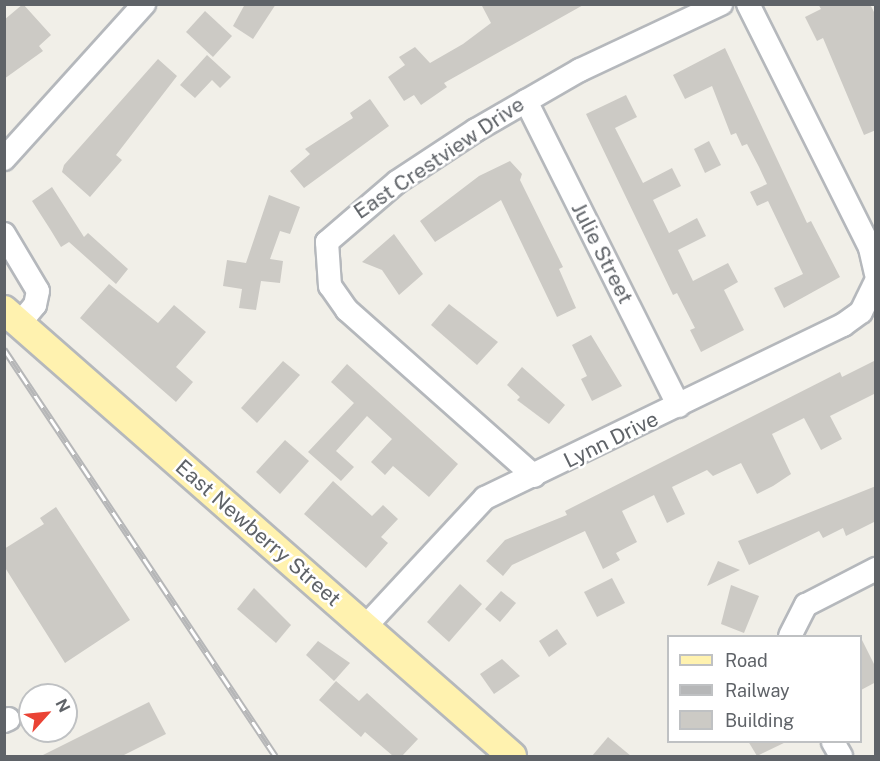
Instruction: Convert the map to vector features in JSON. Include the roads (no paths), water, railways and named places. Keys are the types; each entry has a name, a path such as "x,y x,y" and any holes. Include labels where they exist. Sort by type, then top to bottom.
{"main road":[{"name":"East Newberry Street","path":"12,317 512,756"}],"street":[{"path":"4,159 144,4"},
{"name":"East Crestview Drive","path":"534,476 347,310 330,286 324,261 327,242 344,222 526,101 721,4"},
{"path":"748,4 870,248 876,273"},
{"name":"Julie Street","path":"526,101 679,406"},
{"path":"4,234 38,291 35,305 12,317"},
{"name":"Lynn Drive","path":"365,627 485,498 843,325 861,312 876,281"},
{"path":"791,635 806,605 876,569"}],"railway":[{"path":"4,349 275,756"}]}
